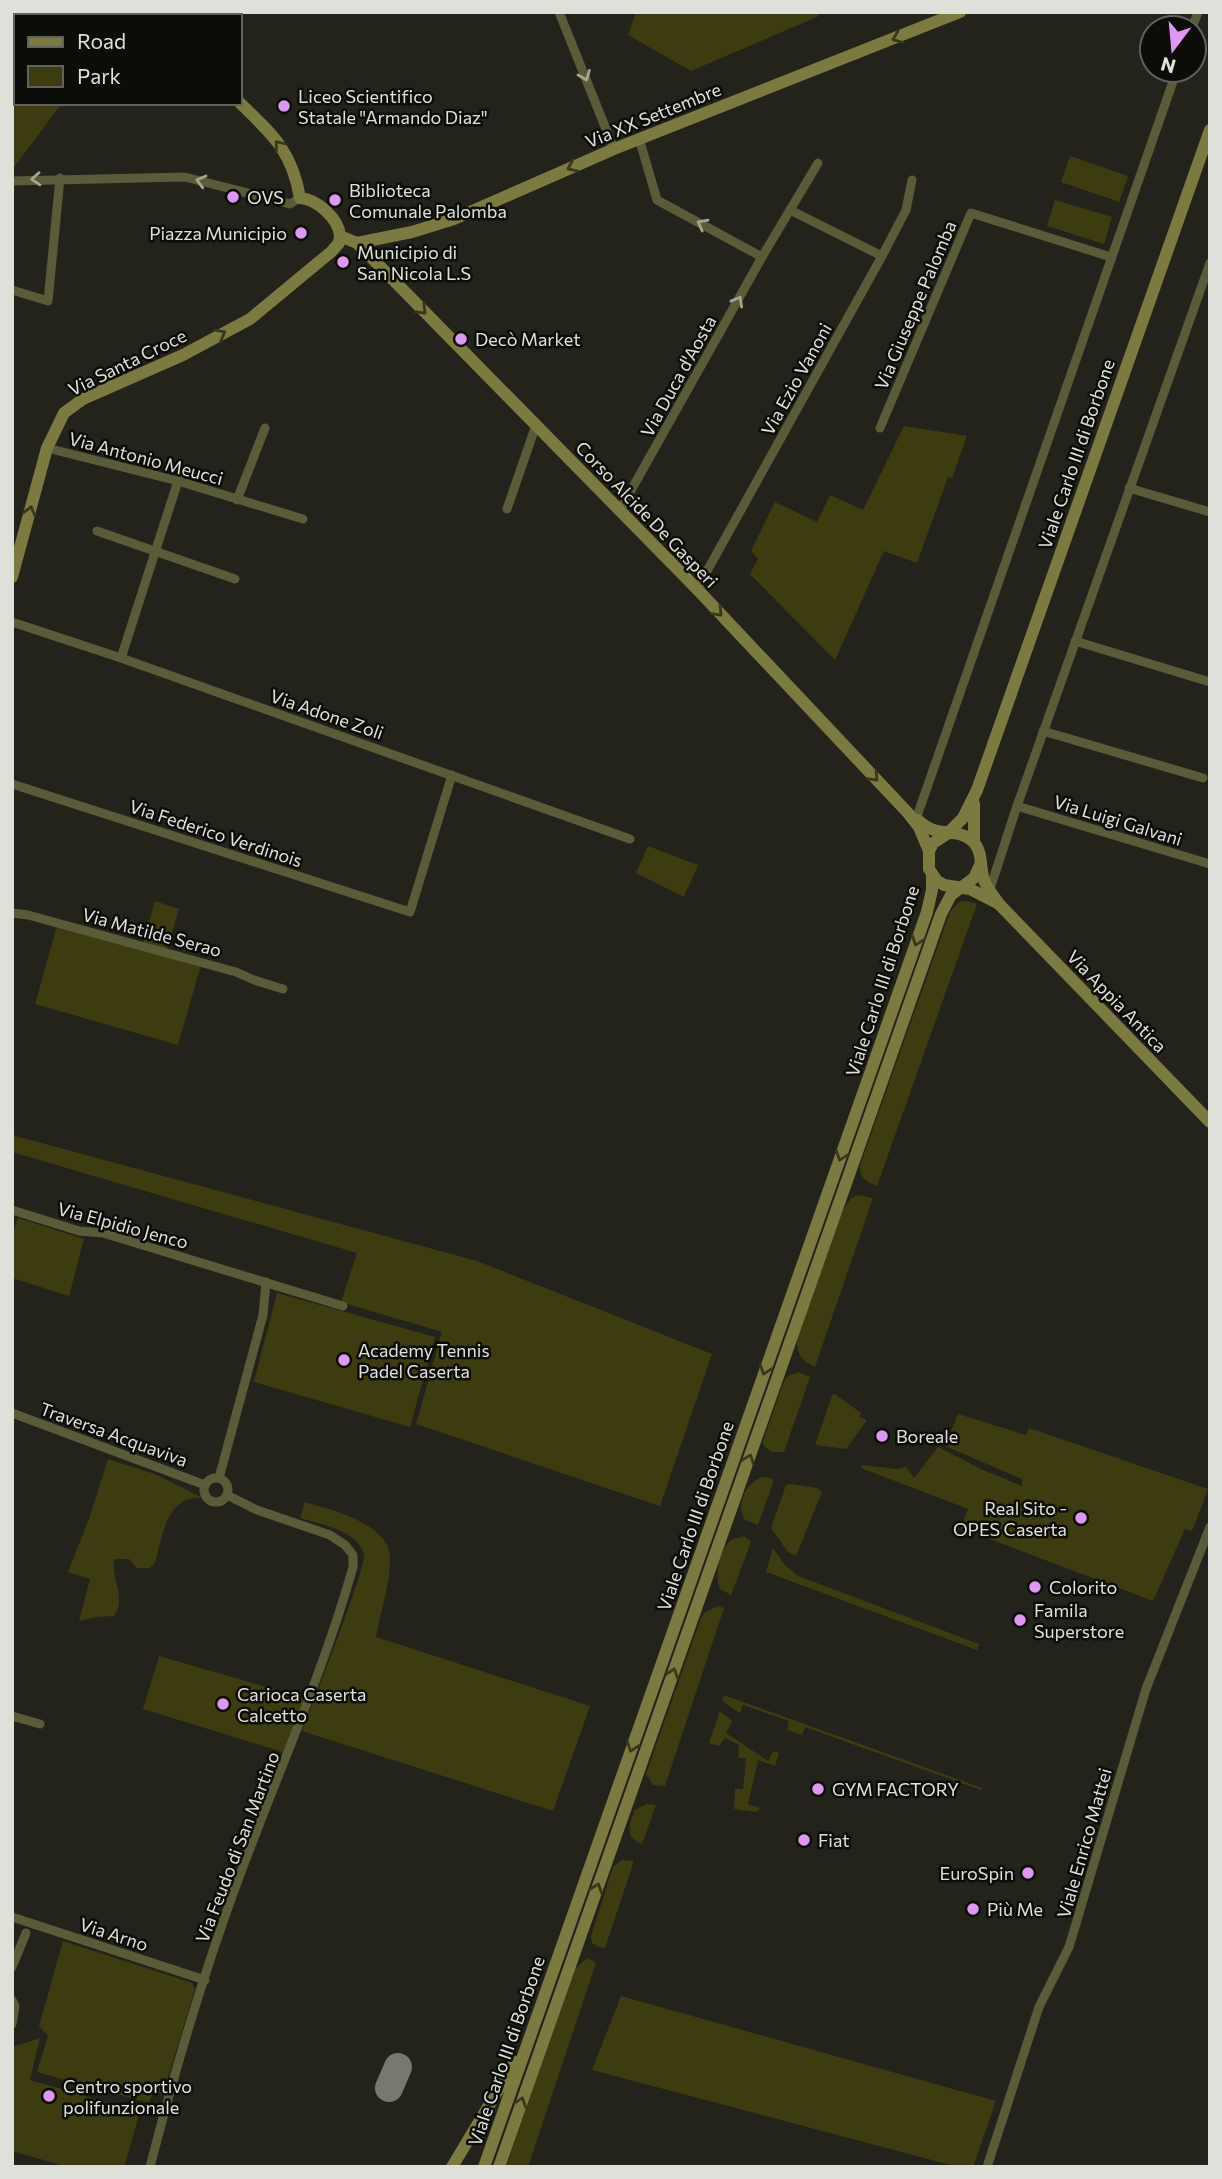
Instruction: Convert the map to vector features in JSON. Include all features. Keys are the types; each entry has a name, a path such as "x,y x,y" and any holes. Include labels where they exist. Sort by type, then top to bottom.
{"main road":[{"name":"Via XX Settembre","path":"357,243 412,232 454,219 639,138 960,12"},
{"path":"242,105 269,131 289,157 296,175 295,201 316,203 334,223 340,236 357,243"},
{"name":"Viale Carlo III di Borbone","path":"484,2167 927,912 932,890 932,876 927,860 929,851 936,840 964,818 977,790 1210,130"},
{"name":"Via Santa Croce","path":"12,578 47,448 64,413 83,399 183,355 250,319 331,252 339,243 340,236"},
{"name":"Corso Alcide De Gasperi","path":"357,243 697,589 913,817 928,828 947,834"},
{"name":"Viale Carlo III di Borbone","path":"499,2167 941,914 947,900 960,886 974,878 981,863 974,842 973,816 977,790"},
{"name":"Corso Alcide De Gasperi","path":"913,817 929,851"},
{"path":"947,834 960,834 974,842"},
{"name":"Via Appia Antica","path":"981,863 988,893 1210,1122"},
{"name":"Viale Carlo III di Borbone","path":"932,876 944,885 960,886"},
{"path":"960,886 988,893"},
{"path":"452,2167 528,2041"}],"street":[{"path":"559,12 614,149"},
{"path":"913,817 1172,84"},
{"path":"639,138 657,200 762,257"},
{"name":"Via Duca d'Aosta","path":"620,510 818,163"},
{"path":"12,181 185,177 295,201"},
{"path":"12,290 48,301 60,178"},
{"name":"Via Ezio Vanoni","path":"697,589 882,256 905,210 912,180"},
{"path":"790,210 882,256"},
{"name":"Via Giuseppe Palomba","path":"880,428 971,213 1111,257"},
{"path":"988,893 1210,263"},
{"path":"507,509 536,425"},
{"name":"Via Antonio Meucci","path":"237,500 265,428"},
{"name":"Via Antonio Meucci","path":"47,448 178,481 303,519"},
{"path":"121,659 178,481"},
{"path":"1129,488 1210,512"},
{"path":"97,531 235,579"},
{"name":"Via Adone Zoli","path":"12,622 630,839"},
{"path":"1075,641 1210,682"},
{"path":"1044,731 1203,778"},
{"name":"Via Federico Verdinois","path":"12,784 410,912 452,775"},
{"name":"Via Luigi Galvani","path":"1017,806 1210,864"},
{"name":"Via Matilde Serao","path":"12,913 28,915 223,968 283,989"},
{"name":"Via Elpidio Jenco","path":"12,1210 79,1231 103,1233 343,1306"},
{"path":"219,1478 263,1315 266,1282"},
{"name":"Traversa Acquaviva","path":"12,1413 205,1485"},
{"path":"219,1478 227,1484 227,1494 222,1500 211,1501 204,1492 205,1485 209,1480 219,1478"},
{"name":"Via Feudo di San Martino","path":"150,2167 163,2116 223,1922 313,1690 354,1567 353,1555 345,1545 330,1535 257,1510 227,1494"},
{"name":"Viale Enrico Mattei","path":"987,2167 1039,2007 1069,1947 1146,1689 1210,1527"},
{"path":"12,1716 40,1724"},
{"name":"Via Arno","path":"12,1917 205,1980"},
{"path":"12,1967 26,1933"},
{"path":"12,2000 15,2006 12,2024"}],"green space":[{"path":"636,12 817,12 819,16 691,71 628,35"},
{"path":"14,21 14,105 61,105 12,170"},
{"path":"1070,156 1128,176 1119,202 1061,182"},
{"path":"1055,200 1112,217 1104,244 1047,226"},
{"path":"904,426 967,436 952,478 948,477 917,563 884,551 835,660 750,574 758,559 751,551 775,502 817,522 830,495 863,510"},
{"path":"648,846 698,865 684,897 636,873"},
{"path":"155,901 179,909 167,949 143,943"},
{"path":"959,902 977,904 877,1186 864,1179 860,1165 950,912"},
{"path":"57,926 201,965 178,1045 35,1004"},
{"path":"12,1135 477,1261 712,1354 660,1506 416,1424 442,1332 341,1302 357,1253 12,1152"},
{"path":"858,1195 873,1198 815,1367 801,1356 797,1339 843,1210 851,1198"},
{"path":"18,1218 84,1239 69,1296 12,1278 12,1235"},
{"name":"Academy Tennis Padel Caserta","path":"277,1293 435,1337 410,1427 254,1382"},
{"path":"798,1372 810,1377 784,1452 771,1452 763,1445 763,1441 784,1381"},
{"path":"833,1393 861,1413 859,1417 867,1420 846,1449 815,1445"},
{"name":"Real Sito - OPES Caserta","path":"958,1414 1026,1435 1029,1428 1208,1489 1192,1531 1185,1529 1153,1601 961,1528 968,1509 861,1468 862,1465 897,1469 906,1467 914,1478 938,1447 1022,1486 1022,1479 945,1446"},
{"path":"108,1459 155,1474 203,1498 181,1503 174,1510 164,1529 155,1563 150,1568 137,1568 129,1559 114,1559 119,1603 114,1616 79,1621 90,1579 68,1572"},
{"path":"763,1477 773,1479 773,1483 758,1525 745,1520 741,1507 747,1489"},
{"path":"786,1485 817,1488 822,1492 796,1556 788,1552 771,1528"},
{"path":"305,1502 357,1520 380,1535 387,1545 390,1557 389,1577 376,1637 590,1706 553,1811 302,1731 348,1609 364,1554 354,1539 346,1534 300,1518"},
{"path":"744,1536 751,1542 731,1595 720,1589 718,1566 730,1541"},
{"path":"773,1548 784,1564 798,1576 979,1644 977,1650 766,1572"},
{"path":"718,1606 724,1608 665,1786 653,1785 646,1774 701,1618 705,1612"},
{"name":"Carioca Caserta Calcetto","path":"159,1656 304,1698 283,1752 143,1709"},
{"path":"724,1695 982,1788 981,1790 805,1727 802,1735 787,1730 789,1721 743,1705 740,1713 722,1701"},
{"path":"720,1711 732,1721 726,1733 768,1761 773,1751 779,1753 775,1766 758,1760 748,1804 760,1808 757,1812 734,1809 735,1789 743,1789 746,1758 738,1758 739,1745 725,1738 719,1746 709,1743"},
{"path":"647,1804 656,1805 642,1844 632,1838 630,1826 635,1810"},
{"path":"622,1860 634,1861 605,1948 599,1947 592,1943 591,1936 613,1867"},
{"path":"63,1941 192,1983 195,1989 163,2094 153,2092 149,2103 37,2072 48,2036 39,2026"},
{"path":"587,1958 596,1963 528,2167 506,2167 574,1970"},
{"path":"621,1996 996,2101 973,2167 958,2167 592,2070"},
{"name":"Centro sportivo polifunzionale","path":"40,2038 30,2080 140,2112 124,2167 68,2167 12,2151 12,2047"}],"taxiway":[{"path":"389,2088 398,2067"}],"place":[{"name":"Liceo Scientifico Statale \"Armando Diaz\"","path":"284,106"},
{"name":"OVS","path":"233,197"},
{"name":"Biblioteca Comunale Palomba","path":"335,200"},
{"name":"Piazza Municipio","path":"301,233"},
{"name":"Municipio di San Nicola L.S","path":"343,262"},
{"name":"Decò Market","path":"461,339"},
{"name":"Academy Tennis Padel Caserta","path":"344,1360"},
{"name":"Boreale","path":"882,1436"},
{"name":"Real Sito - OPES Caserta","path":"1081,1518"},
{"name":"Colorito","path":"1035,1587"},
{"name":"Famila Superstore","path":"1020,1620"},
{"name":"Carioca Caserta Calcetto","path":"223,1704"},
{"name":"GYM FACTORY","path":"818,1789"},
{"name":"Fiat","path":"804,1840"},
{"name":"EuroSpin","path":"1028,1873"},
{"name":"Più Me","path":"973,1909"},
{"name":"Centro sportivo polifunzionale","path":"49,2096"}]}
